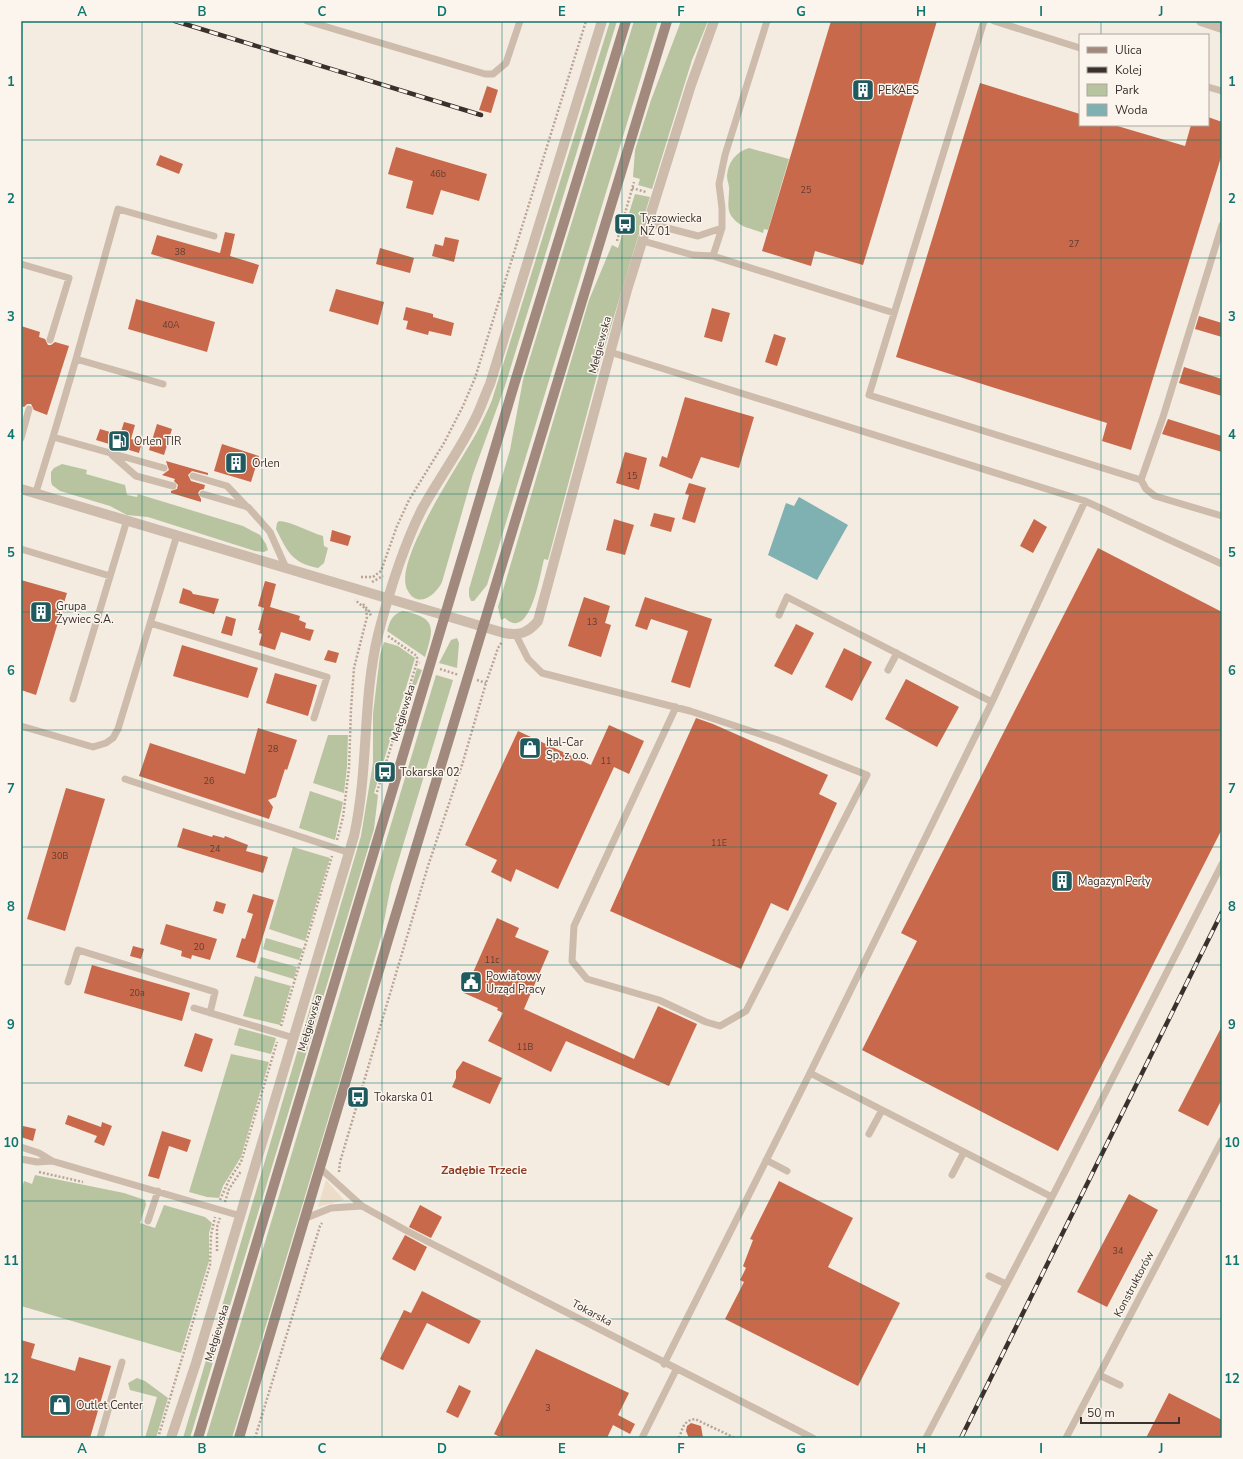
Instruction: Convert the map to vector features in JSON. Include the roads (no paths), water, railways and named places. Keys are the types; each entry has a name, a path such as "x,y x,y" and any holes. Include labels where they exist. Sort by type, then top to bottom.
{"main road":[{"name":"Mełgiewska","path":"198,1438 446,615 514,384 626,21"},
{"path":"239,1438 483,626 667,21"}],"street":[{"name":"Mełgiewska","path":"171,1438 196,1364 350,853 358,820 362,788 370,674 379,633 389,598 413,529 432,492 474,422 490,384 602,21"},
{"name":"Mełgiewska","path":"516,635 526,632 538,621 610,352 693,78 714,21"},
{"path":"1201,21 1222,28"},
{"path":"21,488 286,568 516,635"},
{"name":"Mełgiewska","path":"178,1438 196,1364"}],"lane":[{"path":"307,21 485,74 493,74 506,63 520,21"},
{"path":"713,256 722,228 722,208 719,184 725,155 767,21"},
{"path":"984,21 868,395 1141,480 1146,489 1155,496 1222,516"},
{"path":"994,21 1079,48"},
{"path":"1209,87 1222,91"},
{"path":"36,492 76,360 118,209 214,236"},
{"path":"648,223 698,236 722,228"},
{"path":"1141,480 1163,417 1222,225"},
{"path":"643,241 693,255 713,256 894,313"},
{"path":"21,264 69,278 50,340"},
{"path":"610,352 1085,501 1222,564"},
{"path":"76,360 163,384"},
{"path":"21,438 29,409"},
{"path":"53,437 164,468"},
{"path":"110,453 136,476 173,486"},
{"path":"193,476 227,486 270,532 286,568"},
{"path":"202,494 248,507"},
{"path":"664,1364 810,1073 992,702 1085,501"},
{"path":"73,699 127,520"},
{"path":"21,726 93,747 106,744 113,738 118,729 177,535"},
{"path":"21,549 110,576"},
{"path":"779,615 788,597 992,702"},
{"path":"150,623 327,677 314,718"},
{"path":"516,635 528,659 542,673 676,707 778,740 867,775 746,1011 720,1026 706,1022 659,1000 587,979 572,961 574,926 676,707"},
{"path":"888,670 896,653"},
{"path":"125,779 350,853"},
{"path":"926,1438 1052,1197 1222,864"},
{"path":"68,982 78,950 215,992 210,1013"},
{"path":"194,1008 294,1038"},
{"path":"810,1073 1052,1197"},
{"path":"869,1134 882,1110"},
{"name":"Konstruktorów","path":"1066,1438 1222,1140"},
{"path":"21,1146 39,1153 52,1161 241,1216"},
{"path":"952,1175 964,1152"},
{"path":"21,1159 37,1162 52,1161"},
{"path":"766,1160 787,1171"},
{"name":"Tokarska","path":"320,1168 337,1186 362,1206 664,1364 808,1437"},
{"path":"148,1221 158,1191"},
{"path":"306,1218 331,1208 362,1206"},
{"path":"989,1276 1006,1284"},
{"path":"100,1438 122,1362"},
{"path":"642,1438 676,1370"},
{"path":"1099,1375 1120,1386"}],"water":[{"path":"799,497 848,525 817,580 768,555 786,503 794,506"}],"railway":[{"path":"175,21 481,115"},
{"path":"961,1438 1222,912"}],"place":[{"name":"PEKAES","path":"863,90"},
{"name":"Tyszowiecka NŻ 01","path":"625,224"},
{"name":"Orlen TIR","path":"119,441"},
{"name":"Orlen","path":"236,463"},
{"name":"Grupa Żywiec S.A.","path":"41,612"},
{"name":"Ital-Car Sp. z o.o.","path":"530,748"},
{"name":"Tokarska 02","path":"385,772"},
{"name":"Magazyn Perły","path":"1062,881"},
{"name":"Powiatowy Urząd Pracy","path":"471,982"},
{"name":"Tokarska 01","path":"358,1097"},
{"name":"Outlet Center","path":"60,1405"}],"district":[{"name":"Zadębie Trzecie","path":"484,1170"}]}
